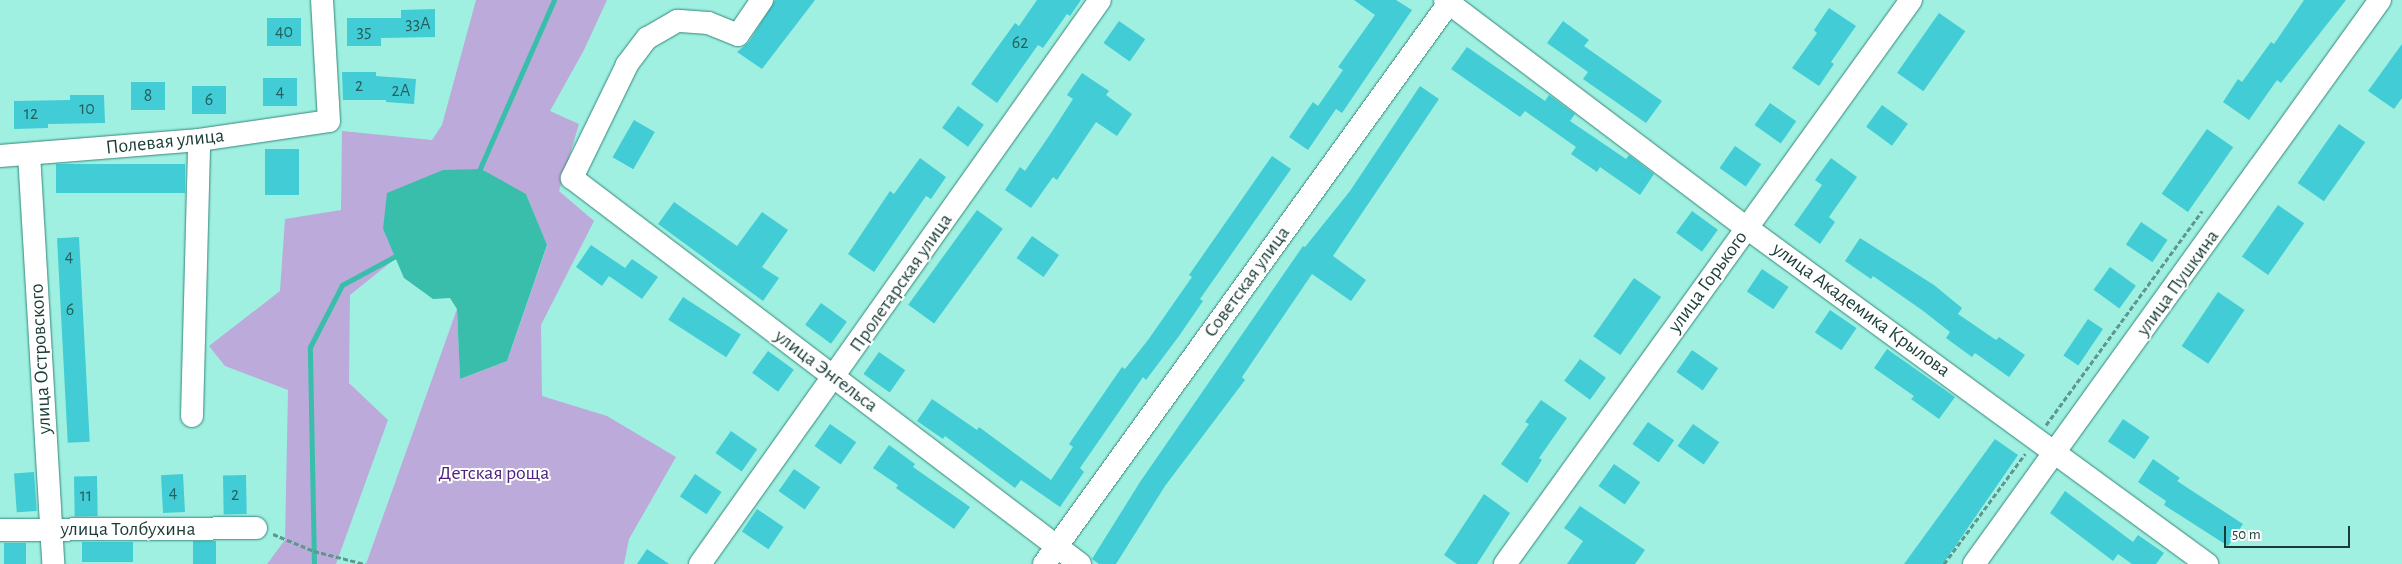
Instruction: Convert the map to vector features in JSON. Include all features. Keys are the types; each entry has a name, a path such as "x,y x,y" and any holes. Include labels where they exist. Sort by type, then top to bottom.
{"street":[{"name":"Полевая улица","path":"0,156 199,140 329,121 322,0"},
{"name":"улица Энгельса","path":"762,0 738,35 708,23 677,21 646,38 627,65 572,178 1080,564"},
{"name":"Пролетарская улица","path":"700,564 834,378 1100,0"},
{"name":"улица Горького","path":"1505,564 1911,0"},
{"name":"улица Пушкина","path":"1974,564 2057,452 2380,0"},
{"name":"улица Академика Крылова","path":"1448,1 1747,228 2037,437 2207,564"},
{"name":"Советская улица","path":"1044,564 1448,1"},
{"path":"192,416 199,140"},
{"name":"улица Островского","path":"29,154 53,564"},
{"name":"улица Толбухина","path":"0,530 256,528"}],"path":[{"path":"1944,564 2205,207"},
{"path":"256,528 314,551 365,564"}],"green space":[{"name":"Детская роща","path":"476,0 607,0 584,50 550,111 579,124 559,191 594,221 541,325 542,396 607,416 676,457 629,539 624,564 366,564 457,309 460,379 507,361 547,246 526,194 383,229 396,258 350,295 349,383 388,420 336,564 267,564 285,540 288,390 225,366 209,346 280,291 285,219 341,210 342,131 432,140 442,125"}],"shaded area":[{"path":"481,169 526,194 547,245 507,361 460,379 457,309 450,298 433,299 404,278 383,229 387,193 443,170"}],"building":[{"path":"775,0 815,0 762,69 737,52 749,42"},
{"path":"1037,0 1081,0 1070,16 1067,14 1043,48 1038,45 997,103 971,84 1015,23 1019,26"},
{"path":"1354,0 1396,0 1412,10 1342,113 1336,109 1308,150 1289,137 1313,102 1318,106 1343,70 1338,67 1375,15"},
{"path":"2304,0 2346,0 2281,83 2277,80 2249,120 2223,102 2238,79 2242,82 2271,42 2274,44"},
{"path":"1829,8 1856,26 1831,62 1834,64 1819,86 1792,68 1817,33 1814,30"},
{"path":"435,9 435,37 381,38 381,46 347,46 347,18 401,18 401,10"},
{"path":"1939,13 1965,31 1923,91 1897,73"},
{"path":"267,18 301,18 301,46 267,46"},
{"path":"1119,21 1145,39 1130,61 1104,43"},
{"path":"1563,21 1589,40 1584,46 1662,101 1646,123 1583,79 1588,72 1547,43"},
{"path":"2402,44 2402,98 2394,109 2368,91"},
{"path":"1467,47 1545,101 1549,95 1575,114 1570,121 1626,159 1629,155 1654,174 1640,195 1600,167 1597,172 1571,154 1576,147 1525,111 1520,117 1451,69"},
{"path":"342,72 376,72 376,76 416,79 414,104 386,102 386,100 343,100"},
{"path":"1082,73 1109,91 1106,95 1132,114 1117,136 1096,122 1057,180 1053,177 1031,208 1005,190 1020,167 1025,171 1051,133 1073,99 1067,95"},
{"path":"263,78 297,78 297,106 263,106"},
{"path":"131,82 165,82 165,110 131,110"},
{"path":"192,86 226,86 226,114 192,114"},
{"path":"1420,86 1439,99 1333,256 1366,280 1351,301 1312,274 1242,377 1245,380 1165,486 1116,564 1099,564 1092,559 1140,482 1303,246 1305,247 1350,191"},
{"path":"70,95 104,95 105,123 48,124 48,128 14,129 14,101 70,100"},
{"path":"1770,103 1796,121 1781,143 1755,125"},
{"path":"1882,105 1908,124 1892,146 1866,127"},
{"path":"958,106 984,125 968,147 942,128"},
{"path":"634,120 655,132 633,169 612,157"},
{"path":"2339,124 2365,142 2324,201 2298,183"},
{"path":"2207,129 2233,147 2188,212 2162,194"},
{"path":"1735,146 1761,164 1746,186 1720,168"},
{"path":"265,149 299,149 299,195 265,195"},
{"path":"1272,156 1291,169 1200,299 1203,301 1179,336 1146,380 1143,377 1080,468 1084,472 1060,507 1021,480 1015,488 945,436 943,439 917,421 932,399 977,430 979,427 1051,480 1073,447 1069,444 1122,367 1125,369 1148,340 1192,277 1189,275"},
{"path":"920,158 946,177 931,199 926,196 874,272 848,254 890,191 894,194"},
{"path":"1831,158 1857,177 1829,217 1835,222 1820,244 1794,225 1822,185 1815,180"},
{"path":"56,164 185,164 185,193 56,193"},
{"path":"674,202 737,246 762,212 788,230 762,267 779,278 763,301 658,224"},
{"path":"2278,205 2304,223 2268,275 2242,257"},
{"path":"977,210 1003,229 934,323 908,305"},
{"path":"1692,211 1718,230 1702,252 1676,233"},
{"path":"2141,222 2168,240 2152,262 2126,244"},
{"path":"1032,236 1059,255 1044,277 1017,258"},
{"path":"79,237 90,442 68,443 57,238"},
{"path":"1860,238 1934,285 1962,308 1958,314 1996,340 1999,337 2025,355 2009,377 1975,353 1972,357 1946,338 1950,332 1922,310 1873,276 1871,279 1845,261"},
{"path":"591,245 625,268 632,259 658,277 642,299 609,276 602,286 576,267"},
{"path":"2110,267 2136,286 2119,308 2094,290"},
{"path":"1762,269 1789,287 1773,309 1747,291"},
{"path":"1634,278 1661,297 1620,355 1593,336"},
{"path":"2218,292 2245,310 2208,364 2182,346"},
{"path":"683,297 741,335 726,357 668,320"},
{"path":"821,303 847,322 831,344 805,325"},
{"path":"1830,310 1857,328 1841,350 1815,332"},
{"path":"2088,319 2103,329 2078,366 2063,355"},
{"path":"1887,349 1955,397 1939,419 1911,399 1914,396 1874,368"},
{"path":"1692,350 1718,368 1703,390 1677,372"},
{"path":"768,351 794,370 778,392 752,373"},
{"path":"879,352 905,370 890,392 864,374"},
{"path":"1580,359 1606,378 1590,400 1564,381"},
{"path":"1541,400 1567,418 1539,458 1542,460 1527,483 1501,464 1529,424 1525,422"},
{"path":"2123,419 2150,437 2134,459 2108,441"},
{"path":"1648,422 1674,440 1659,462 1633,444"},
{"path":"830,424 856,442 841,464 815,446"},
{"path":"1693,424 1719,442 1704,464 1678,446"},
{"path":"731,431 757,449 742,471 716,453"},
{"path":"1995,439 2018,455 1943,564 1904,564"},
{"path":"889,445 915,464 913,467 970,507 954,529 896,488 898,485 873,468"},
{"path":"2153,459 2180,478 2177,481 2243,524 2228,546 2164,505 2166,501 2138,482"},
{"path":"1614,464 1640,482 1625,504 1599,486"},
{"path":"794,469 820,487 805,509 779,491"},
{"path":"34,472 37,511 17,512 14,473"},
{"path":"183,474 185,512 163,513 161,475"},
{"path":"695,474 722,492 706,514 680,496"},
{"path":"223,475 246,475 247,514 224,514"},
{"path":"74,476 97,476 98,516 75,516"},
{"path":"2065,491 2133,542 2138,535 2164,553 2156,564 2132,564 2118,554 2113,561 2050,513"},
{"path":"1484,494 1510,513 1477,564 1457,564 1444,555"},
{"path":"1580,506 1645,550 1635,564 1567,564 1583,541 1564,528"},
{"path":"757,509 784,527 768,549 742,531"},
{"path":"193,541 216,541 216,564 193,564"},
{"path":"82,542 133,542 133,562 82,562"},
{"path":"4,543 26,543 26,564 4,564"},
{"path":"647,549 669,564 637,564"}],"waterway":[{"path":"478,173 554,0"},
{"path":"314,564 310,347 342,285 401,253"}]}
